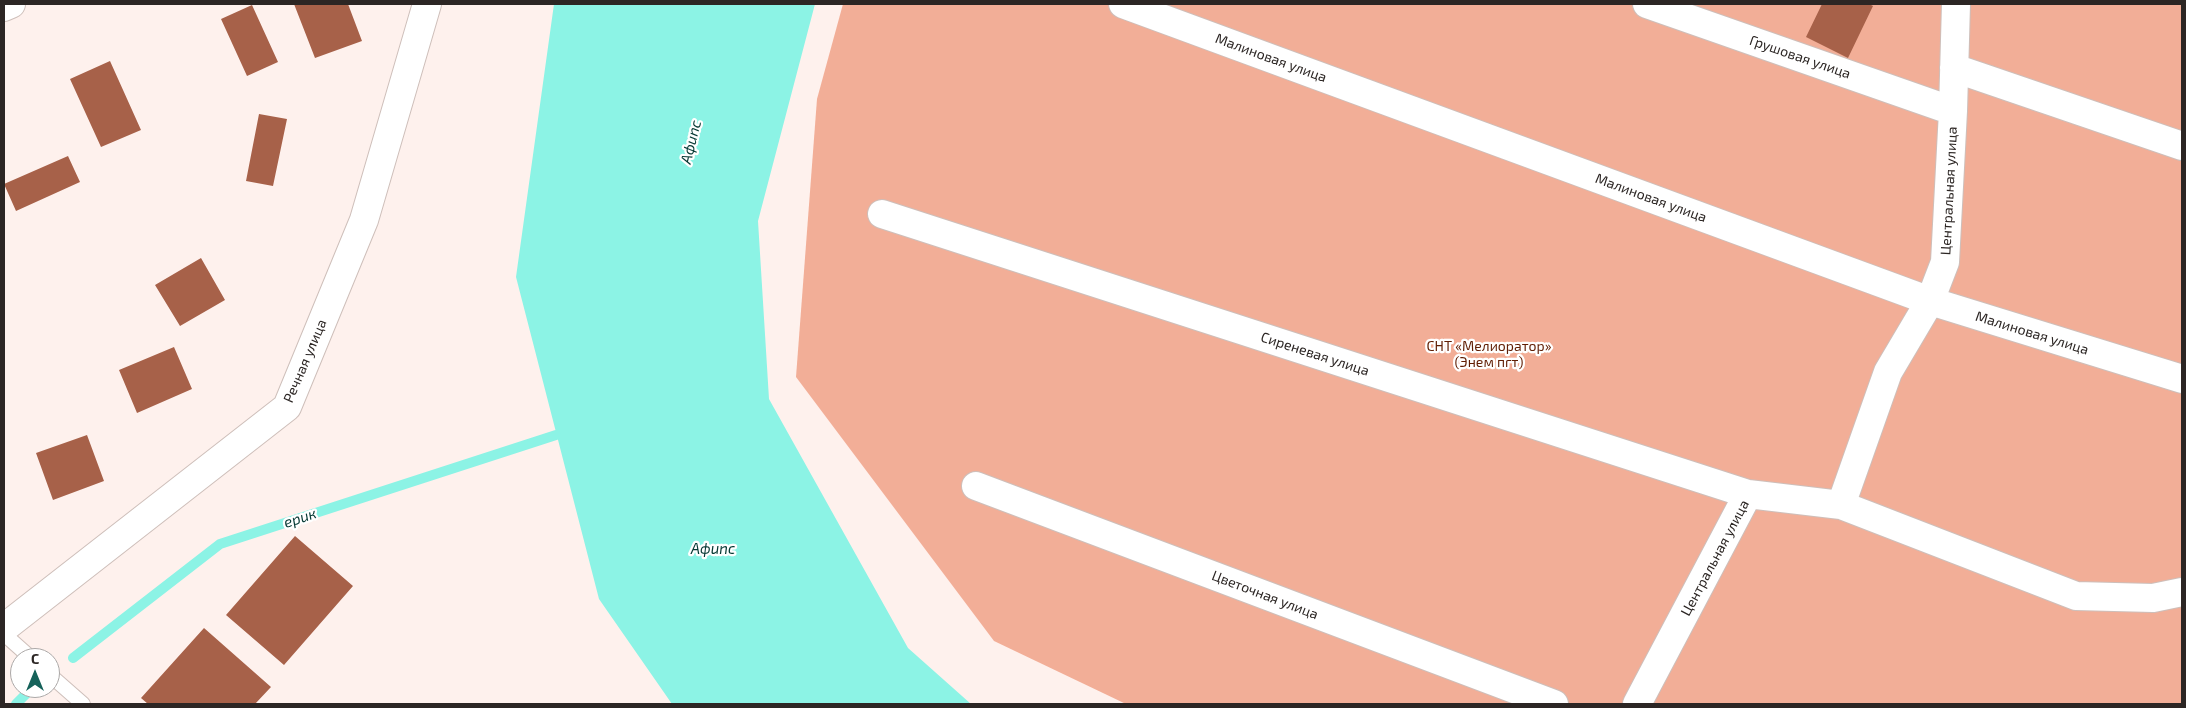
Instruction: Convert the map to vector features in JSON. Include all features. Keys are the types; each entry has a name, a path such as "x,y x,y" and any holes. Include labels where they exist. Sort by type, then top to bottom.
{"street":[{"path":"4,7 11,4"},
{"name":"Речная улица","path":"4,628 287,407 364,220 427,4"},
{"name":"Малиновая улица","path":"1123,4 1930,301 2182,380"},
{"name":"Грушовая улица","path":"1647,4 1953,111"},
{"name":"Центральная улица","path":"1841,505 1888,372 1930,301 1944,262 1953,111 1956,4"},
{"path":"1954,68 2182,146"},
{"name":"Сиреневая улица","path":"882,214 1748,494"},
{"name":"Цветочная улица","path":"976,486 1554,704"},
{"name":"Центральная улица","path":"1637,704 1748,494 1841,505 2076,596 2153,598 2182,592"}],"lane":[{"path":"4,634 20,648"},
{"path":"60,684 83,704"}],"green space":[{"name":"СНТ «Мелиоратор» (Энем пгт)","path":"843,4 2182,4 2182,704 1126,704 994,641 796,377 817,99"}],"water":[{"name":"Афипс","path":"554,4 815,4 758,221 769,399 908,648 971,704 672,704 599,599 516,277"}],"building":[{"path":"294,4 348,4 362,41 315,58"},
{"path":"1822,4 1869,4 1873,6 1848,58 1806,37"},
{"path":"252,5 278,62 247,76 221,19"},
{"path":"110,61 141,130 101,147 70,79"},
{"path":"259,114 287,119 273,186 246,181"},
{"path":"68,156 80,182 16,211 4,184"},
{"path":"201,258 225,300 180,326 155,285"},
{"path":"174,347 192,389 137,413 119,370"},
{"path":"87,435 104,481 53,500 36,453"},
{"path":"295,536 353,586 284,665 226,615"},
{"path":"204,628 271,687 255,704 148,704 141,698"}],"waterway":[{"name":"ерик","path":"73,658 220,544 556,435"},
{"name":"ерик","path":"16,704 22,698"}]}
